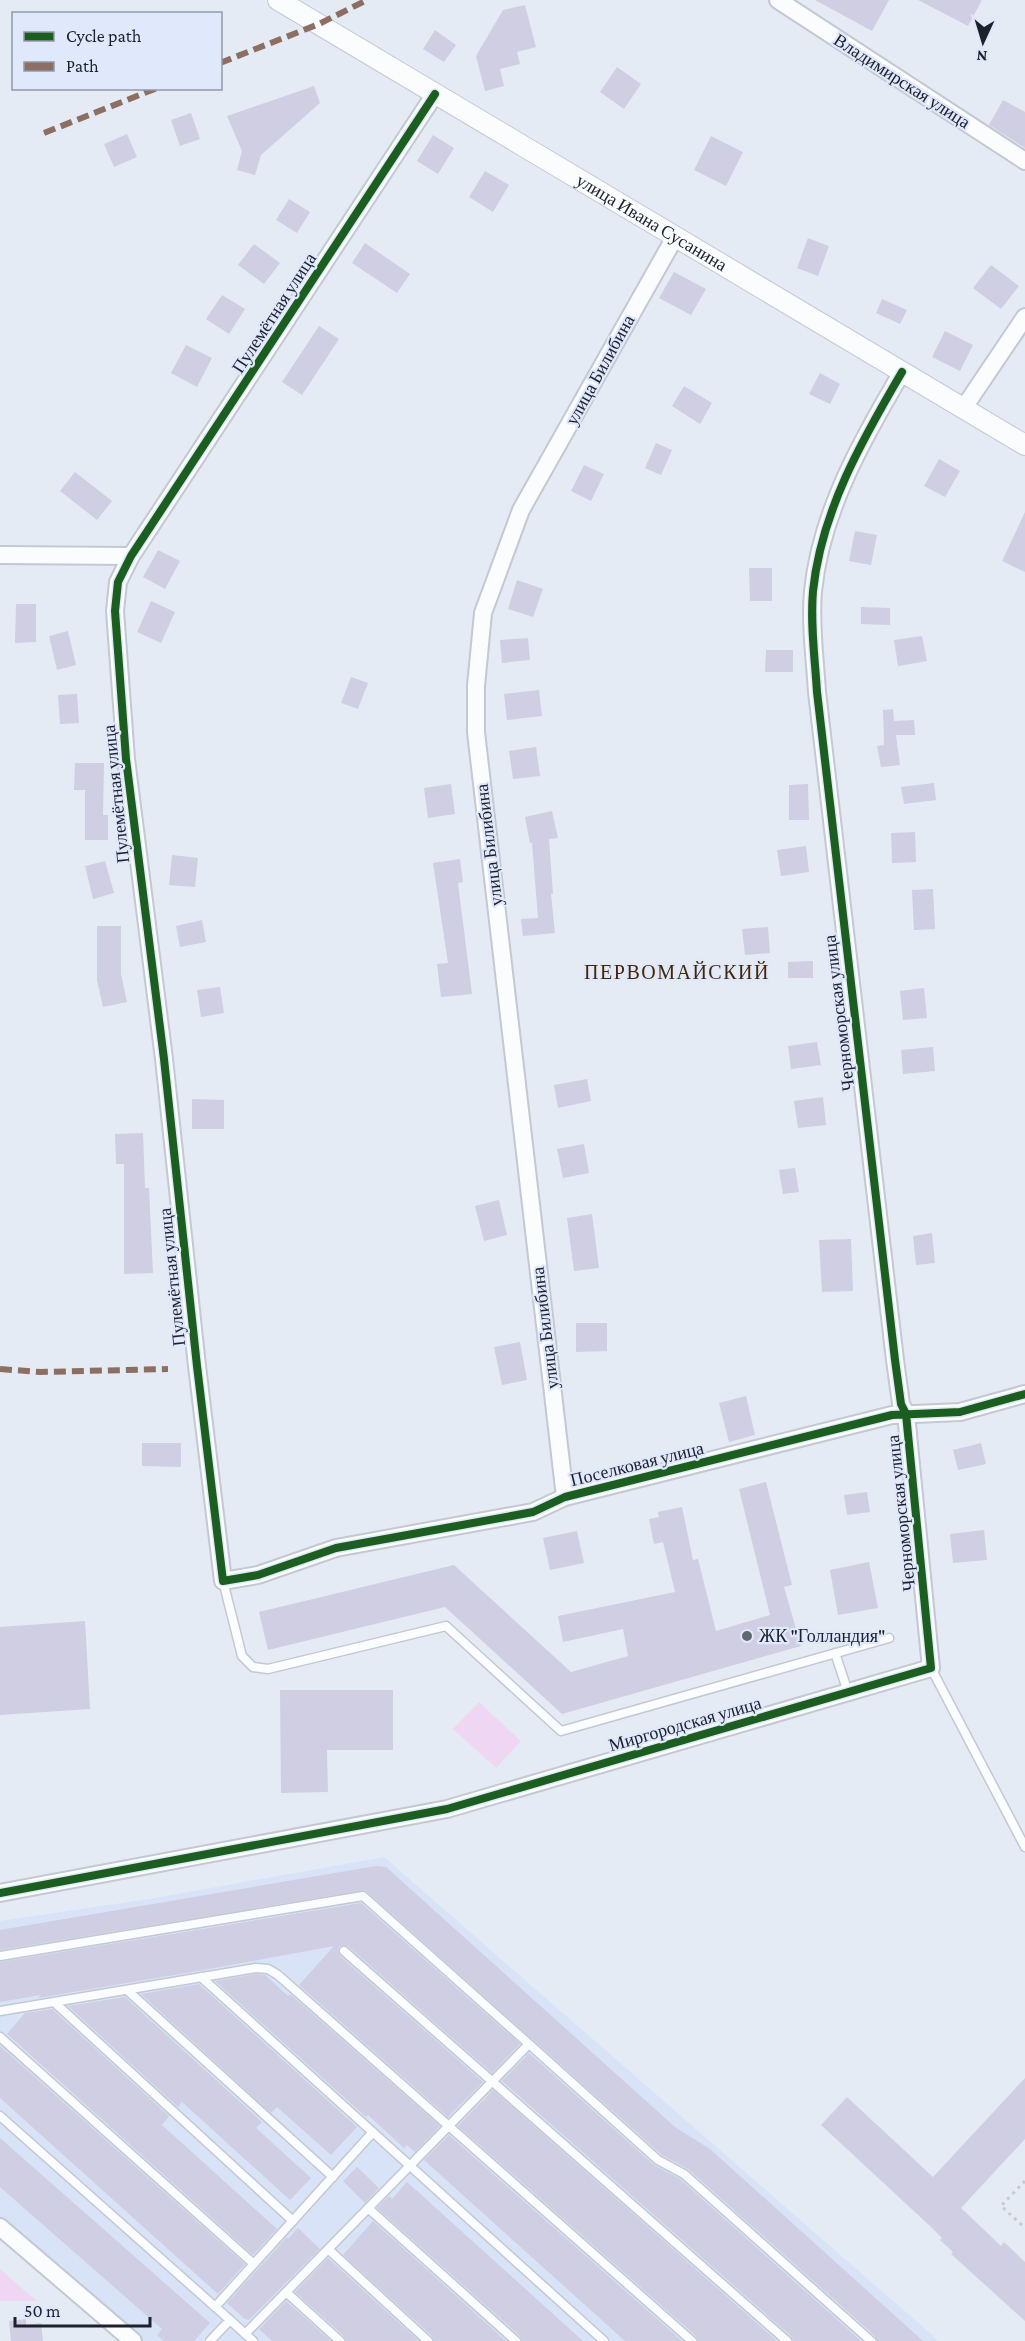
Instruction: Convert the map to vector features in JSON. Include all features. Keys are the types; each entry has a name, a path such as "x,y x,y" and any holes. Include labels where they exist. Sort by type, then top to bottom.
{"street":[{"name":"улица Ивана Сусанина","path":"278,0 1025,446"},
{"name":"Владимирская улица","path":"778,0 1025,161"},
{"name":"Пулемётная улица","path":"223,1581 196,1366 164,1059 126,759 115,611 118,582 131,556 435,94"},
{"name":"улица Билибина","path":"565,1497 476,732 476,686 483,613 521,510 675,237"},
{"path":"963,409 1025,317"},
{"name":"Черноморская улица","path":"902,372 871,425 838,494 820,546 813,592 817,692 895,1360 901,1404 906,1414 931,1668"},
{"path":"0,555 131,556"},
{"name":"Поселковая улица","path":"223,1581 258,1575 336,1548 533,1512 565,1497 892,1415 960,1412 1025,1394"},
{"name":"Миргородская улица","path":"0,1893 447,1809 931,1668"},
{"path":"0,2227 133,2341"}],"lane":[{"path":"223,1581 242,1656 253,1666 268,1669 446,1626 561,1731 889,1638"},
{"path":"835,1653 848,1692"},
{"path":"931,1668 1025,1847"},
{"path":"0,1956 363,1896 658,2160 684,2174 871,2341"},
{"path":"344,1951 787,2341"},
{"path":"0,2011 256,1968 268,1969 278,1975 692,2341"},
{"path":"201,1977 604,2341"},
{"path":"127,1990 333,2177"},
{"path":"54,2002 293,2221"},
{"path":"0,2037 254,2264"},
{"path":"245,2334 529,2044"},
{"path":"0,2116 254,2341"},
{"path":"215,2307 373,2132"},
{"path":"368,2208 516,2341"},
{"path":"328,2249 428,2341"},
{"path":"286,2292 340,2341"},
{"path":"210,2341 230,2320"}],"path":[{"path":"1025,2181 1001,2206 1025,2228"}],"shaded area":[{"path":"479,1702 521,1741 496,1768 453,1729"},
{"path":"384,1857 939,2341 140,2341 0,2218 0,1921 149,1899"},
{"path":"0,2269 37,2301 0,2301"}],"building":[{"path":"815,0 889,0 872,31"},
{"path":"918,0 982,0 968,26"},
{"path":"525,5 536,47 517,52 520,64 500,69 504,86 485,91 476,56 503,10"},
{"path":"435,30 456,45 444,62 423,49"},
{"path":"617,67 641,84 624,109 600,92"},
{"path":"314,86 320,103 261,155 255,175 237,170 242,151 227,116"},
{"path":"1003,100 1025,112 1025,148 989,125"},
{"path":"191,113 200,139 180,146 171,120"},
{"path":"127,134 137,157 114,167 104,144"},
{"path":"433,135 454,148 438,174 417,161"},
{"path":"711,136 743,152 726,186 694,170"},
{"path":"485,171 509,185 493,212 469,197"},
{"path":"289,199 310,212 297,233 276,220"},
{"path":"808,238 829,246 818,276 797,268"},
{"path":"365,243 410,274 397,293 352,263"},
{"path":"254,244 280,263 264,284 238,265"},
{"path":"991,265 1019,286 1001,309 973,288"},
{"path":"674,272 706,289 691,315 659,298"},
{"path":"222,295 245,309 229,334 206,319"},
{"path":"882,299 907,310 900,324 876,313"},
{"path":"319,326 339,339 302,395 282,382"},
{"path":"945,331 973,345 960,371 932,357"},
{"path":"186,345 212,358 197,387 171,373"},
{"path":"820,373 840,384 830,404 809,394"},
{"path":"684,386 712,403 700,424 672,406"},
{"path":"656,443 672,450 661,475 645,468"},
{"path":"939,459 960,471 945,497 924,486"},
{"path":"584,465 604,474 591,501 571,491"},
{"path":"75,472 112,501 97,520 60,491"},
{"path":"1025,512 1025,572 1002,561"},
{"path":"855,531 877,535 871,565 849,561"},
{"path":"158,550 180,561 165,589 143,577"},
{"path":"749,568 772,568 772,601 750,601"},
{"path":"517,580 543,589 533,617 508,609"},
{"path":"151,601 175,612 161,643 137,632"},
{"path":"16,604 36,604 36,642 15,643"},
{"path":"861,607 890,608 890,625 861,624"},
{"path":"68,631 76,665 57,670 49,636"},
{"path":"922,636 927,661 898,666 894,640"},
{"path":"528,638 530,660 502,663 500,640"},
{"path":"766,650 793,650 793,672 765,672"},
{"path":"351,677 368,683 358,709 341,703"},
{"path":"539,690 542,716 507,720 504,694"},
{"path":"77,694 79,723 60,724 58,695"},
{"path":"893,709 894,721 914,720 915,735 896,735 900,765 881,767 877,746 884,745 883,710"},
{"path":"536,747 540,776 513,779 509,751"},
{"path":"75,763 104,763 103,815 108,815 108,840 85,840 85,790 74,790"},
{"path":"934,783 936,800 904,804 901,787"},
{"path":"451,784 455,814 428,818 424,788"},
{"path":"808,784 809,820 789,820 789,785"},
{"path":"552,811 558,838 549,839 555,933 523,936 521,919 538,918 532,843 530,843 525,817"},
{"path":"915,832 916,862 892,863 891,833"},
{"path":"806,846 809,872 781,876 777,850"},
{"path":"172,855 198,858 195,887 169,885"},
{"path":"460,859 463,882 458,883 472,994 441,997 437,964 448,963 433,863"},
{"path":"105,861 114,893 93,899 85,866"},
{"path":"933,889 935,929 914,930 912,890"},
{"path":"202,920 206,942 180,947 176,926"},
{"path":"97,926 121,926 121,974 127,1002 103,1007 97,980"},
{"path":"768,927 770,953 745,955 742,929"},
{"path":"813,961 813,978 788,978 788,962"},
{"path":"220,987 224,1013 201,1017 197,990"},
{"path":"924,988 927,1018 903,1020 900,991"},
{"path":"817,1042 821,1065 791,1069 788,1046"},
{"path":"933,1047 935,1071 903,1074 901,1050"},
{"path":"587,1079 591,1101 558,1108 554,1085"},
{"path":"823,1097 826,1125 798,1128 794,1101"},
{"path":"192,1099 224,1100 224,1129 192,1129"},
{"path":"143,1133 145,1188 149,1188 153,1273 124,1274 124,1164 116,1164 115,1134"},
{"path":"584,1144 589,1173 563,1178 557,1149"},
{"path":"795,1168 799,1192 783,1194 779,1170"},
{"path":"499,1200 507,1235 484,1241 475,1206"},
{"path":"592,1214 599,1268 574,1271 567,1218"},
{"path":"932,1233 935,1263 916,1265 913,1236"},
{"path":"851,1239 853,1291 822,1292 819,1240"},
{"path":"576,1323 607,1323 607,1351 576,1352"},
{"path":"520,1342 527,1380 502,1385 494,1347"},
{"path":"746,1396 755,1435 729,1442 719,1403"},
{"path":"142,1443 181,1443 181,1467 142,1466"},
{"path":"981,1443 986,1464 958,1470 953,1450"},
{"name":"ЖК \"Голландия\"","path":"766,1482 792,1585 784,1587 801,1646 562,1714 445,1607 268,1650 259,1612 454,1565 571,1672 628,1656 623,1629 563,1642 558,1616 675,1592 663,1542 654,1544 649,1519 659,1517 658,1512 682,1507 693,1560 698,1559 716,1631 770,1615 739,1489"},
{"path":"867,1492 870,1512 847,1515 844,1495"},
{"path":"984,1530 987,1560 953,1563 950,1534"},
{"path":"577,1531 584,1563 550,1570 543,1538"},
{"path":"869,1562 878,1608 838,1615 830,1570"},
{"path":"85,1621 90,1709 0,1715 0,1627"},
{"path":"280,1690 393,1690 393,1750 327,1750 328,1792 281,1793"},
{"path":"376,1866 386,1867 675,2127 710,2149 923,2341 877,2341 875,2336 688,2169 662,2155 365,1890 0,1950 0,1930"},
{"path":"361,1903 520,2044 492,2073 348,1946 340,1946 338,1950 340,1956 483,2082 448,2117 299,1985 334,1946 38,1998 41,1995 0,2002 0,1962"},
{"path":"256,1974 265,1975 288,1996 290,1994 440,2126 415,2152 407,2145 404,2148 368,2115 366,2117 215,1981"},
{"path":"199,1984 357,2127 331,2155 277,2107 271,2113 141,1994"},
{"path":"125,1997 262,2122 256,2128 311,2178 290,2200 182,2102 178,2107 68,2006"},
{"path":"52,2009 169,2116 162,2125 277,2229 253,2255 7,2034 25,2013"},
{"path":"0,2046 245,2264 218,2294 0,2098"},
{"path":"529,2053 654,2165 680,2179 861,2341 793,2341 791,2336 502,2081"},
{"path":"1025,2078 1025,2139 961,2208 1001,2246 1004,2242 1025,2262 1025,2321 951,2254 953,2252 930,2226 821,2125 847,2097 933,2177"},
{"path":"493,2090 777,2341 698,2341 696,2336 458,2126"},
{"path":"449,2135 682,2341 625,2341 424,2160"},
{"path":"0,2138 210,2323 194,2341 164,2341 157,2335 162,2329 0,2187"},
{"path":"357,2167 379,2188 365,2203 343,2181"},
{"path":"407,2182 583,2341 522,2341 520,2336 377,2208 389,2196 392,2199"},
{"path":"373,2221 506,2341 434,2341 432,2336 343,2255"},
{"path":"298,2228 320,2249 249,2320 245,2319 227,2303 287,2237 288,2239"},
{"path":"328,2258 419,2341 346,2341 344,2336 295,2292"},
{"path":"286,2301 331,2341 272,2341 259,2329"},
{"path":"26,2319 26,2325 41,2323 43,2341 11,2341 9,2321"}],"marked path":[{"path":"222,62 319,24 367,0"},
{"path":"44,133 152,90"},
{"path":"0,1369 40,1372 168,1369"}],"cycle path":[{"path":"435,94 131,556 118,582 115,611 126,759 164,1059 223,1581 258,1575 336,1548 533,1512 565,1497 892,1415 960,1412 1025,1394"},
{"path":"0,1893 447,1809 931,1668 906,1414 901,1404 895,1360 817,692 812,616 817,562 834,505 858,450 902,372"}],"place":[{"name":"ЖК \"Голландия\"","path":"747,1636"}],"district":[{"name":"ПЕРВОМАЙСКИЙ","path":"677,972"}]}
